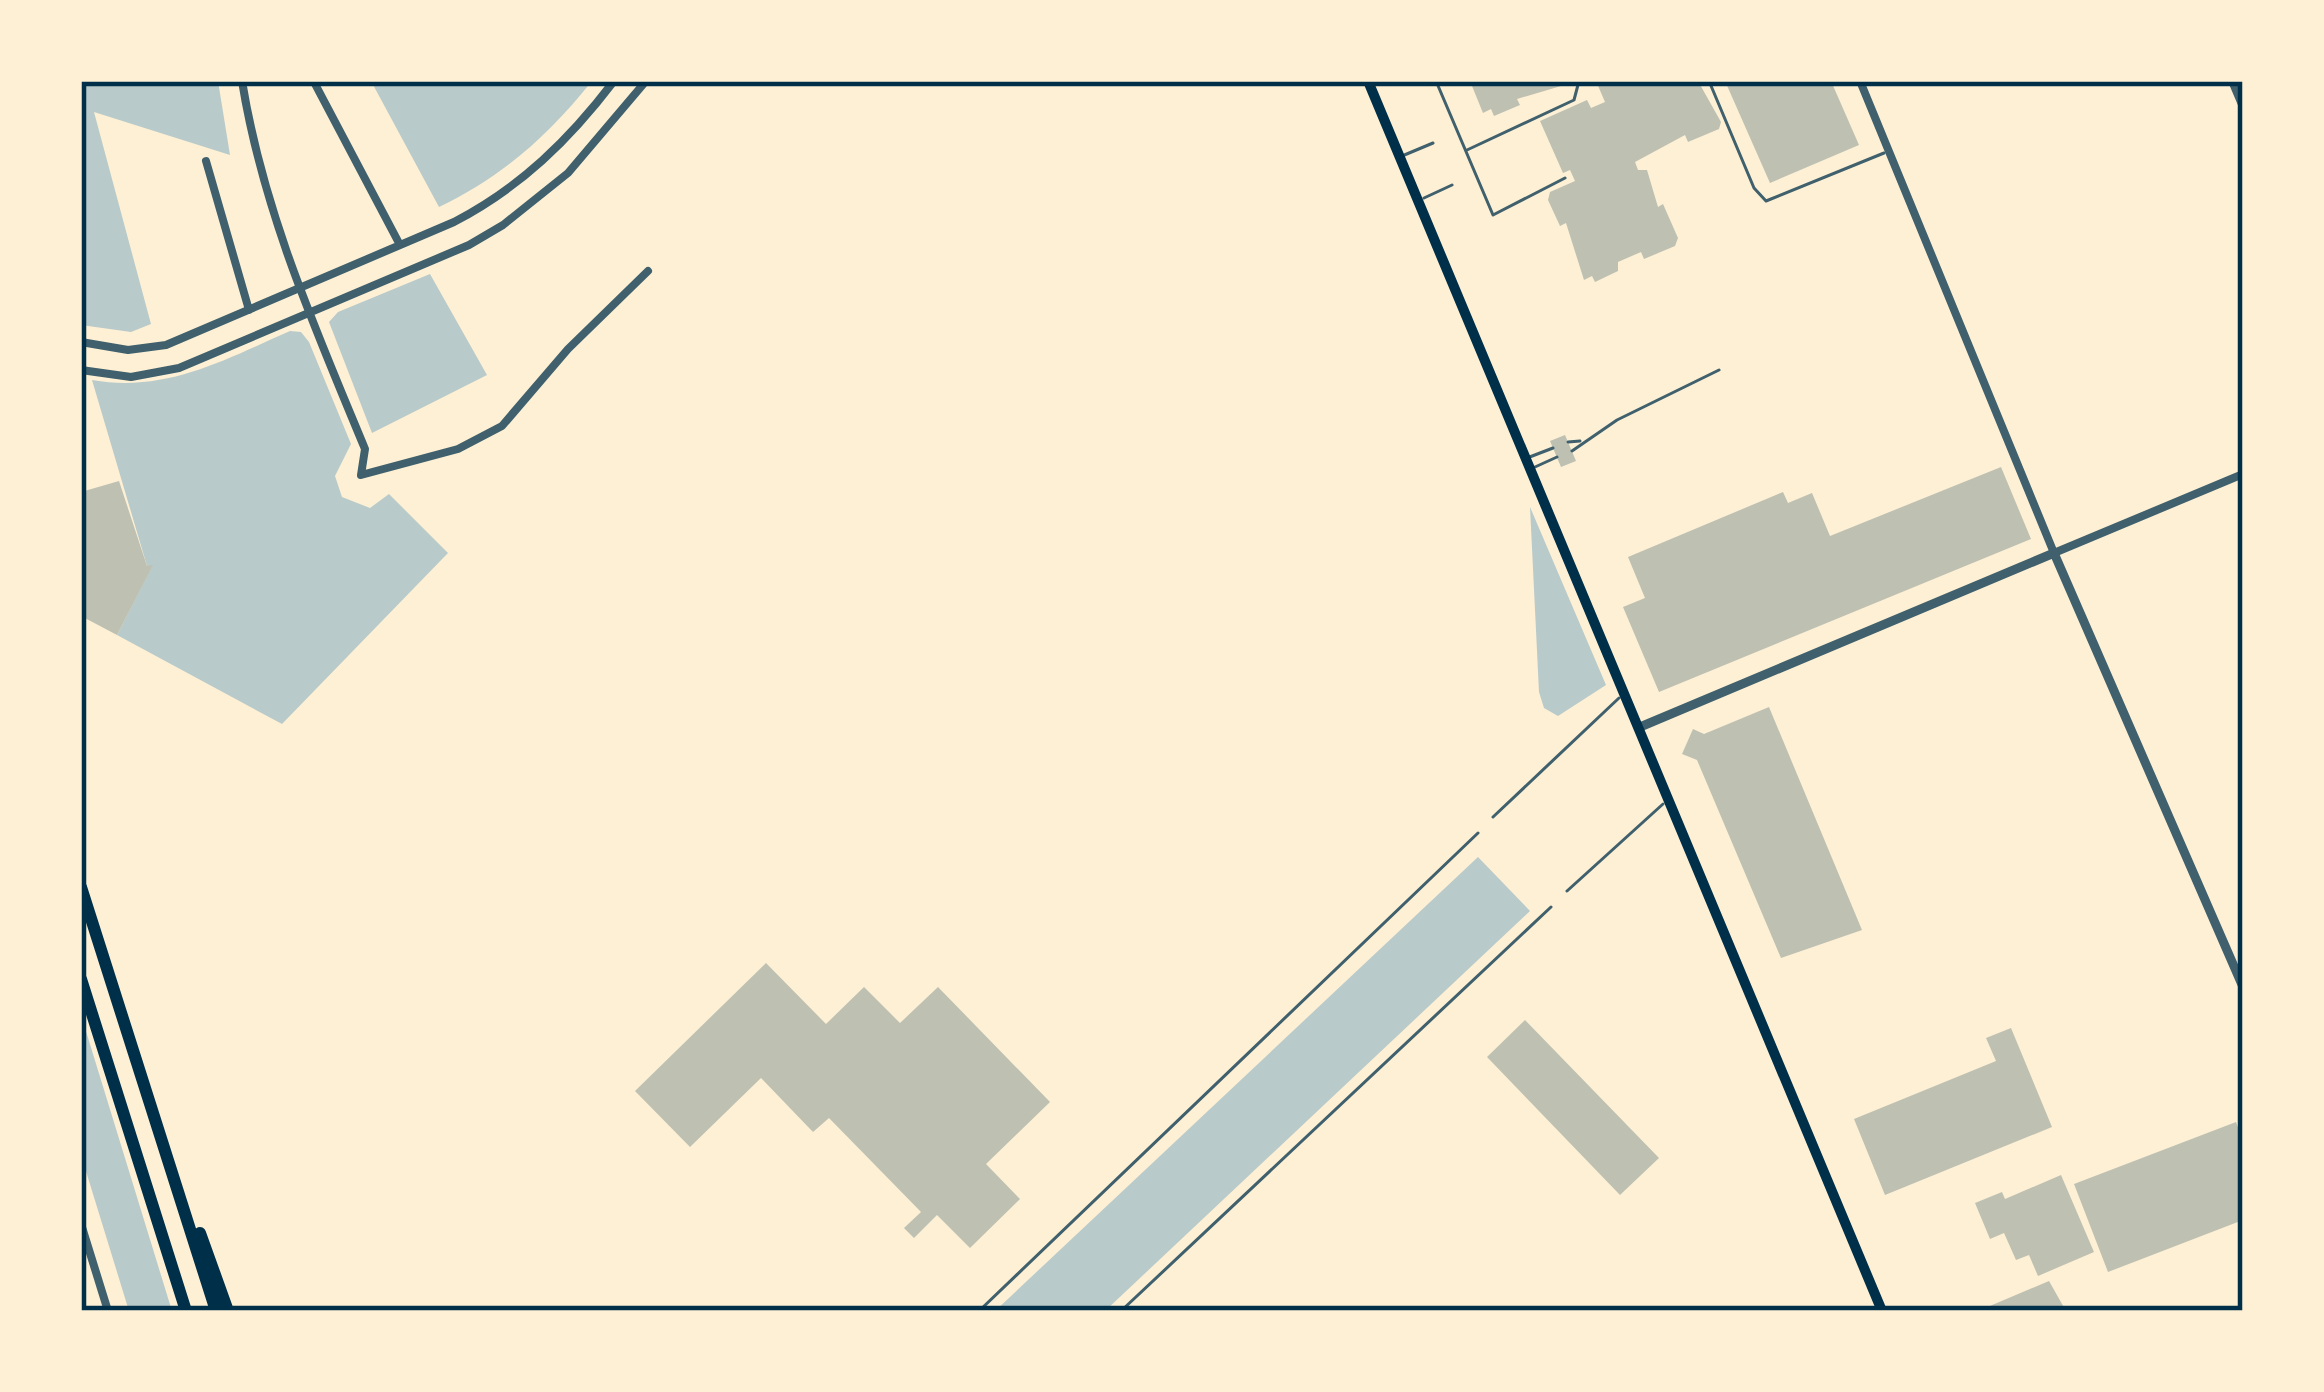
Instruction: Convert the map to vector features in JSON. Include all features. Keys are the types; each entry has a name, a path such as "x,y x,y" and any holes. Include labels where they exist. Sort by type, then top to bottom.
{"highway":[{"path":"81,887 216,1311"},
{"path":"81,979 187,1311"},
{"path":"133,1052 228,1311"}],"main road":[{"path":"1367,81 1882,1311"}],"street":[{"path":"242,81 255,165 298,290 365,449 362,475 458,449 502,427 568,349 648,272"},
{"path":"81,343 128,350 166,345 400,245 499,197 584,122 614,81"},
{"path":"81,370 150,376 309,314 503,225 568,173 646,81"},
{"path":"1860,81 2054,553 2243,987"},
{"path":"2232,81 2243,107"},
{"path":"314,82 400,245"},
{"path":"584,122 599,139"},
{"path":"206,161 249,310"},
{"path":"1640,727 2243,474"},
{"path":"81,1224 108,1311"}],"lane":[{"path":"1436,81 1493,215 1564,178"},
{"path":"1465,151 1574,100 1579,81"},
{"path":"1709,81 1754,188 1766,201 1888,151"},
{"path":"1450,135 1458,132"},
{"path":"1399,158 1433,143"},
{"path":"1469,177 1476,174"},
{"path":"1418,202 1452,185"},
{"path":"1572,451 1582,441 1719,370"},
{"path":"1568,442 1582,441"},
{"path":"1526,465 1553,448"},
{"path":"1526,465 1557,458"},
{"path":"1493,817 1625,693"},
{"path":"1567,891 1669,798"},
{"path":"979,1311 1478,833"},
{"path":"1121,1311 1551,907"}],"shaded area":[{"path":"81,81 218,81 230,155 94,112 151,324 131,332 81,325"},
{"path":"371,81 592,81 523,153 439,207"},
{"path":"430,274 487,375 372,433 329,322 338,312"},
{"path":"290,331 301,332 309,342 351,444 335,476 342,497 370,508 389,494 448,553 282,724 117,635 152,566 147,566 92,380 119,383 170,378"},
{"path":"1530,507 1606,685 1558,716 1544,708 1539,692"},
{"path":"1478,857 1530,911 1105,1311 995,1311"},
{"path":"81,1015 172,1311 129,1311 81,1155"}],"building":[{"path":"1479,81 1559,81 1561,86 1517,99 1520,105 1494,116 1491,109 1483,113 1472,86"},
{"path":"1596,81 1698,81 1721,122 1719,129 1688,142 1685,135 1635,162 1638,170 1647,170 1658,207 1663,204 1678,238 1675,246 1644,259 1641,252 1618,262 1618,271 1595,282 1592,276 1584,280 1566,223 1560,226 1548,200 1550,192 1575,181 1570,170 1563,173 1540,121 1587,100 1591,108 1605,102"},
{"path":"1725,81 1831,81 1859,145 1770,183"},
{"path":"1565,435 1576,461 1561,467 1550,441"},
{"path":"2001,467 2031,539 1659,692 1623,607 1645,598 1628,557 1783,492 1788,503 1812,493 1830,536"},
{"path":"119,481 147,566 153,565 117,635 81,616 81,492"},
{"path":"1769,707 1862,930 1781,958 1697,760 1682,754 1693,729 1704,734"},
{"path":"766,963 826,1024 864,987 900,1023 938,987 1050,1102 986,1164 1020,1199 970,1248 937,1215 914,1238 904,1228 921,1212 829,1118 813,1132 761,1078 690,1147 635,1091"},
{"path":"1525,1020 1659,1158 1620,1195 1487,1057"},
{"path":"2011,1028 2052,1127 1885,1195 1854,1119 1996,1061 1986,1038"},
{"path":"2236,1122 2243,1141 2243,1220 2108,1272 2074,1184"},
{"path":"2061,1175 2094,1252 2038,1276 2029,1255 2016,1260 2004,1233 1990,1239 1975,1203 2002,1192 2005,1199"},
{"path":"2049,1281 2066,1311 1978,1311"}]}
